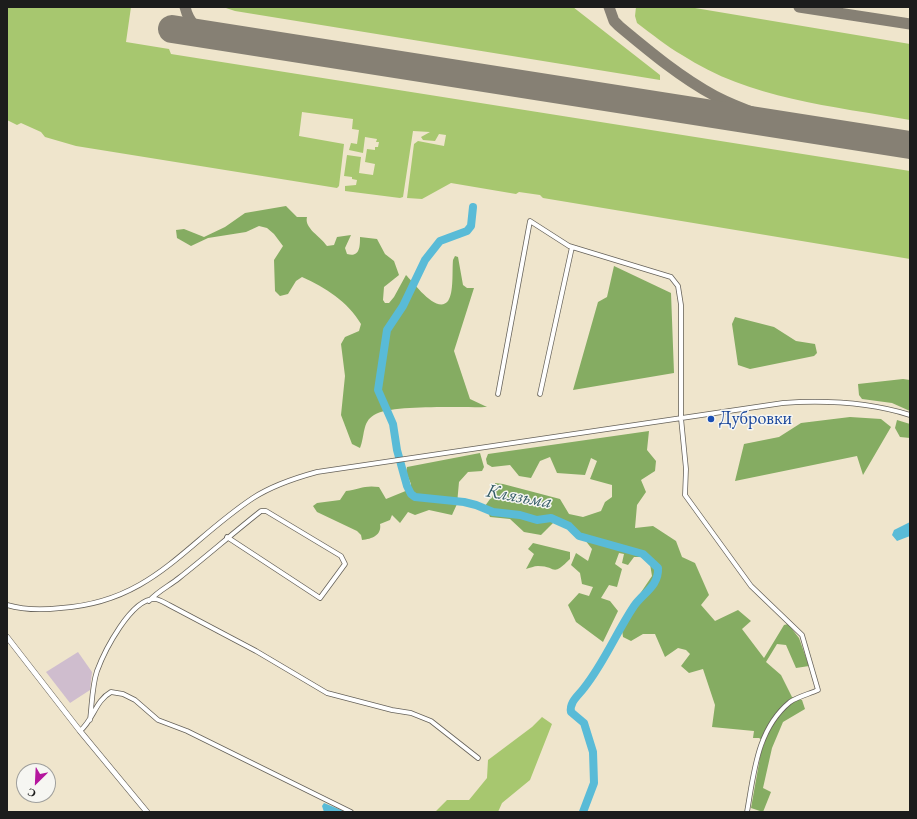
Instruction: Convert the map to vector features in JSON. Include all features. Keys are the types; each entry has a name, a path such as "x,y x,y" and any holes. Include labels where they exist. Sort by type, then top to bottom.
{"street":[{"path":"498,394 530,221 572,247 671,277 678,286 681,305 681,418 686,469 685,495 751,586 802,635 818,690 791,701 772,719 758,752 747,812"},
{"path":"540,394 572,247"},
{"path":"8,606 50,609 70,608 90,604 129,592 150,579 178,558 254,497 282,483 317,472 383,461 783,403 809,401 863,404 910,415"},
{"path":"149,601 227,537 261,512 266,511 341,556 345,564 320,598 227,537"},
{"path":"90,720 98,670 119,628 131,610 154,599 169,604 256,651 327,693 392,710 411,713 431,721 478,758"},
{"path":"7,637 80,731 147,812"},
{"path":"80,731 90,720 103,696 111,692 123,694 135,700 158,720 187,731 351,812"}],"shaded area":[{"path":"78,652 92,672 90,690 70,703 46,672"}],"green space":[{"path":"7,7 131,7 126,42 169,49 171,54 910,171 910,259 543,198 540,195 519,192 516,194 451,183 422,199 407,198 414,144 418,141 444,146 446,135 439,134 435,141 423,140 421,137 430,132 413,131 403,197 400,198 345,191 345,186 356,185 357,180 352,179 352,177 344,176 347,155 361,157 359,173 373,175 375,164 365,162 367,149 375,150 375,147 378,147 379,142 376,142 377,139 365,137 363,153 349,150 351,143 357,144 359,130 352,129 353,119 302,112 299,136 344,144 339,186 337,188 76,146 45,137 41,132 21,123 17,125 7,120"},
{"path":"223,7 573,7 660,75 660,80 235,11"},
{"path":"636,7 689,7 910,44 910,120 792,99 735,82 708,70 659,40 637,23 635,16"},
{"path":"286,206 297,217 307,217 310,228 327,246 334,245 337,237 351,235 345,248 347,254 351,255 357,253 360,237 377,239 385,254 394,261 399,275 384,287 383,300 385,303 389,303 394,297 406,275 419,290 432,301 438,304 443,304 448,301 452,287 453,260 455,256 458,257 463,285 467,288 474,288 454,351 470,399 487,407 429,407 396,409 383,412 374,415 367,421 360,448 352,444 341,415 345,376 341,344 345,337 359,331 361,324 356,316 343,302 327,290 302,277 296,281 288,294 280,296 275,291 274,260 283,246 274,234 267,228 259,226 246,232 208,238 191,246 177,238 176,230 184,229 204,237 225,227 245,213"},
{"path":"614,266 671,293 674,373 573,390 598,302 607,297"},
{"path":"735,317 774,327 796,341 815,344 817,353 814,356 750,369 738,365 732,324"},
{"path":"903,379 910,380 910,411 892,403 862,399 859,395 858,384"},
{"path":"850,417 881,419 891,427 863,475 857,456 735,481 744,444 779,437 801,423"},
{"path":"897,420 910,424 910,438 900,437 895,428"},
{"path":"649,431 647,450 656,461 655,471 641,480 646,492 637,505 635,528 653,526 676,541 682,557 695,563 709,595 701,605 715,621 738,610 751,621 742,629 764,658 784,625 788,624 799,638 809,666 796,668 786,645 777,644 766,662 781,675 792,697 802,700 805,709 783,722 772,748 763,788 771,792 763,812 751,808 761,752 765,742 759,738 753,738 754,731 712,727 715,705 703,669 689,673 681,666 690,654 686,650 678,648 665,657 655,634 643,634 631,641 623,637 621,622 652,576 650,564 641,557 634,557 628,565 622,563 624,554 619,553 615,564 622,569 617,587 609,585 601,598 610,601 618,611 603,642 576,622 568,605 579,593 589,596 593,587 582,584 580,573 571,565 576,553 588,561 592,549 578,531 554,522 541,535 524,532 510,519 490,517 485,506 495,492 495,483 560,499 569,514 583,517 601,511 605,502 612,497 612,485 590,479 597,461 591,458 585,475 557,473 550,457 540,461 531,478 519,476 510,465 492,467 487,464 486,459 488,454"},
{"path":"480,453 484,467 482,471 468,472 459,482 457,504 452,515 429,510 415,515 408,512 400,523 392,515 390,520 380,524 378,534 376,536 362,540 361,535 357,531 317,512 313,506 317,503 340,500 346,491 366,487 379,487 386,499 408,490 411,484 406,472 407,467"},
{"path":"533,543 570,552 570,559 557,570 544,566 526,569 534,554 528,549"},
{"path":"542,717 552,724 530,780 502,803 498,812 435,812 447,800 469,800 487,778 488,760 532,727"}],"water":[{"path":"910,522 910,536 897,541 892,535 894,530"},
{"path":"324,803 346,812 324,812 322,806"}],"waterway":[{"name":"Клязьма","path":"473,207 471,226 467,231 440,241 425,260 403,306 387,330 378,390 393,424 397,450 407,486 411,494 415,497 464,502 493,512 520,515 537,520 551,518 569,526 579,536 643,554 658,568 658,574 653,585 634,606 598,668 571,705 571,712 584,723 593,752 594,783 583,812"}],"taxiway":[{"path":"185,7 191,22 202,31 213,35"},
{"path":"609,7 614,21 619,26 665,63 702,89 751,112 813,130"},
{"path":"799,7 910,24"}],"runway":[{"path":"172,29 910,145"}],"place":[{"name":"Дубровки","path":"711,419"}]}
